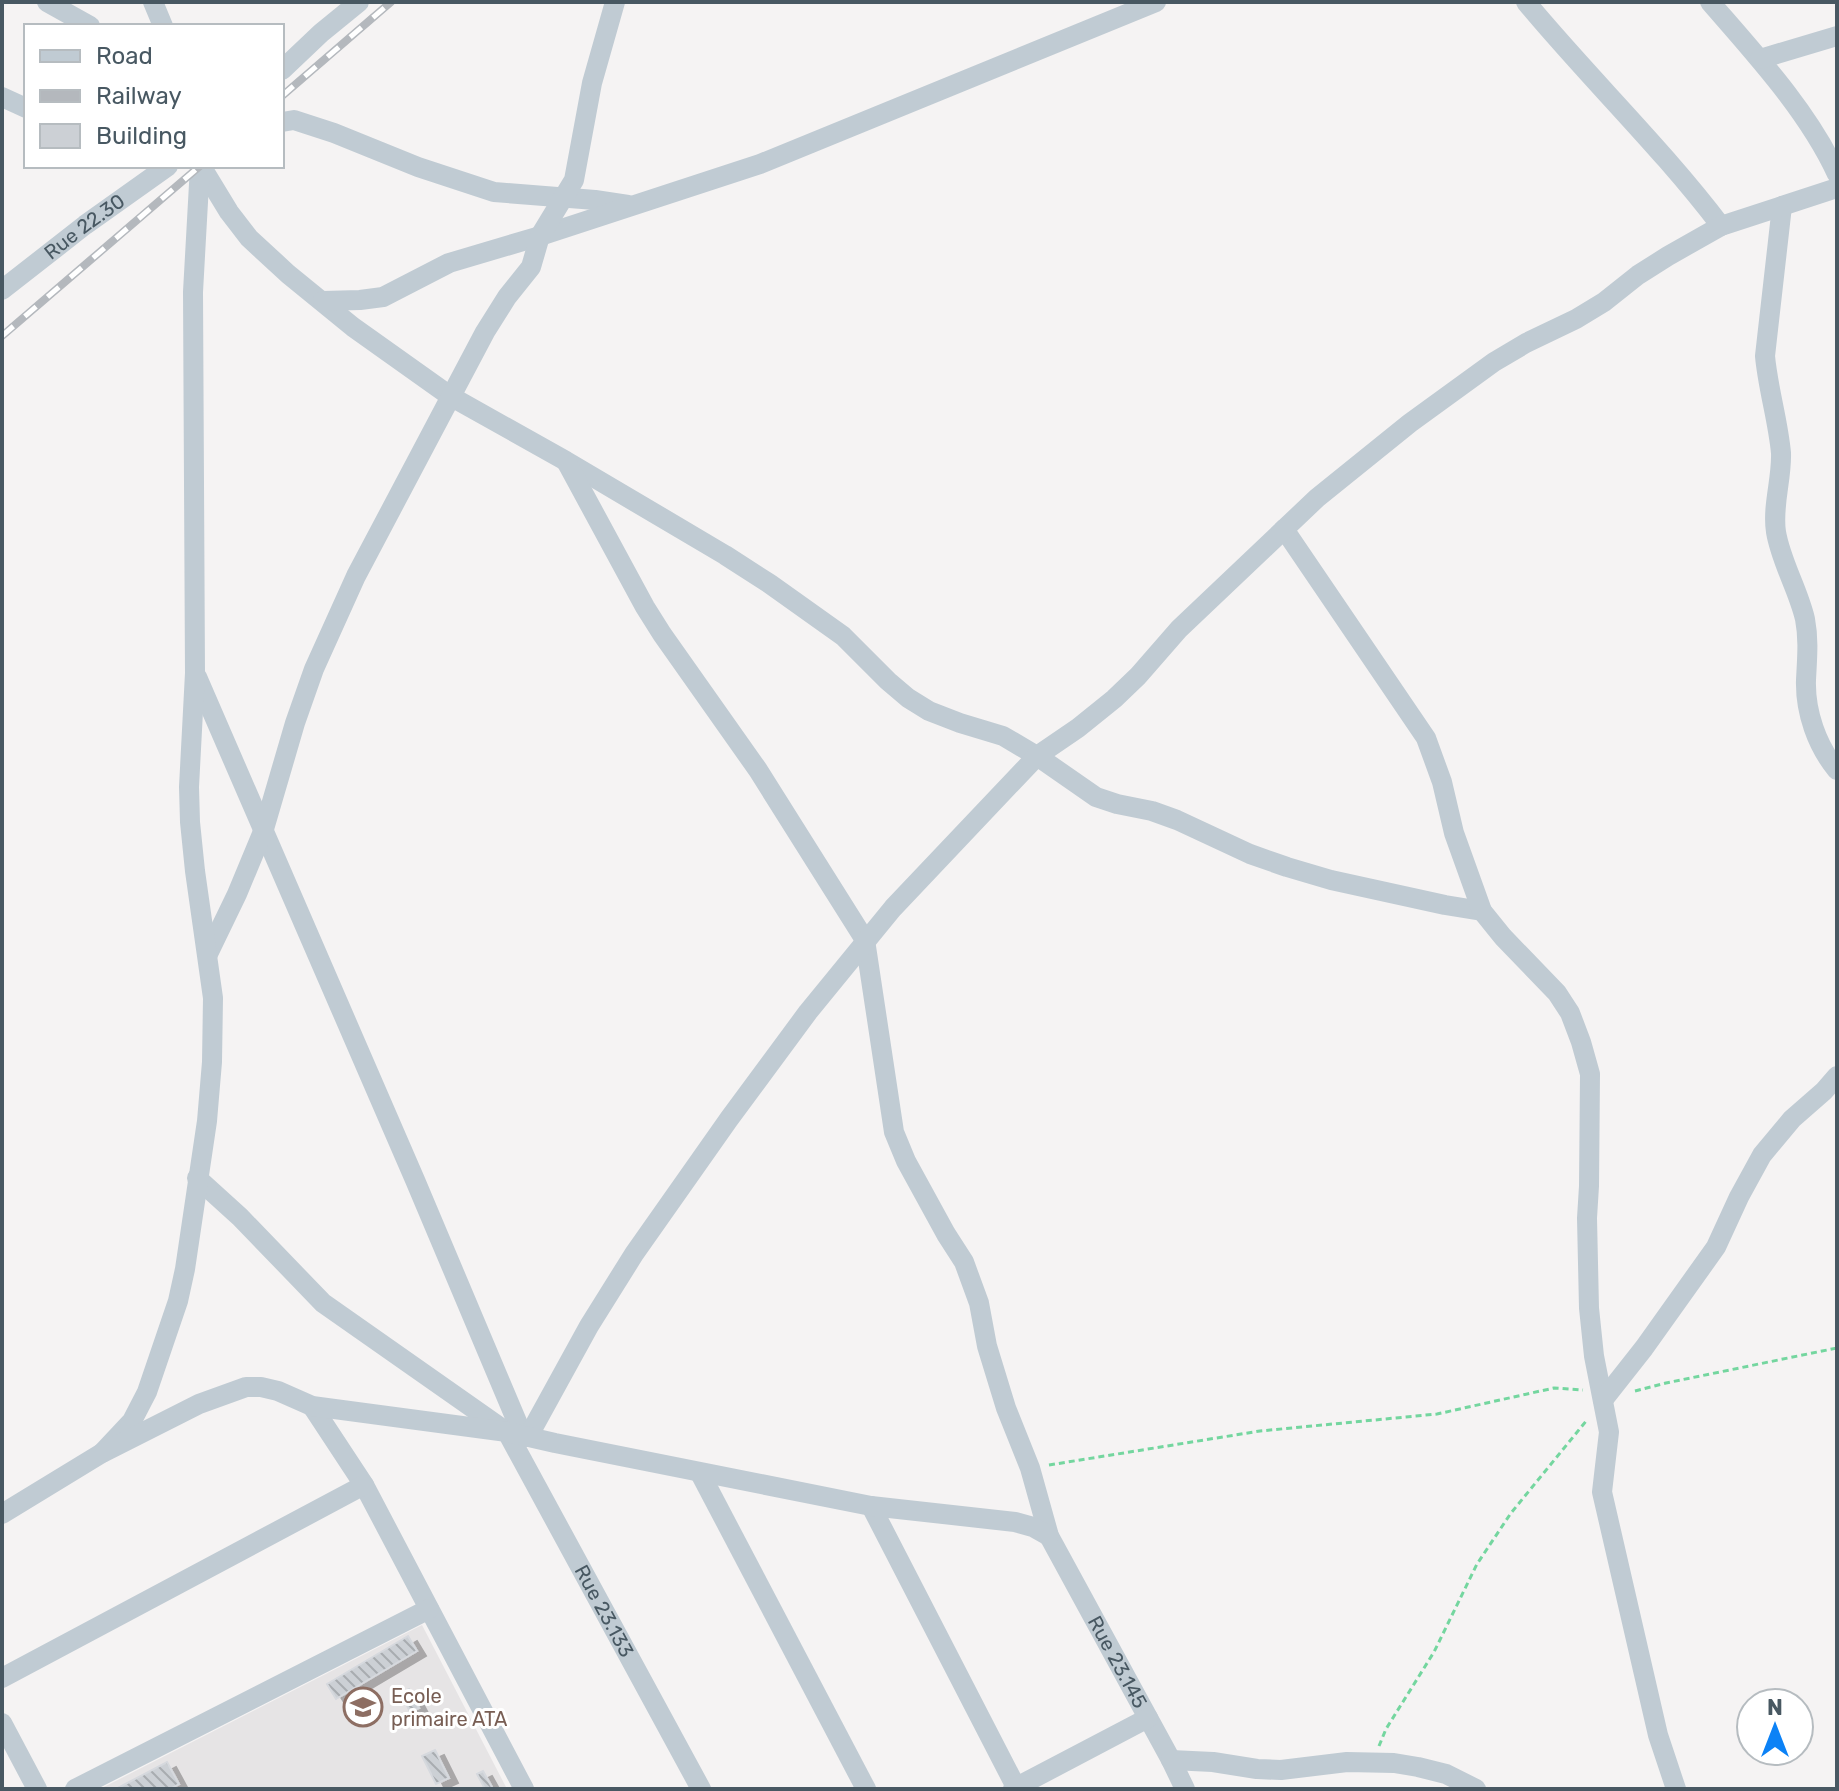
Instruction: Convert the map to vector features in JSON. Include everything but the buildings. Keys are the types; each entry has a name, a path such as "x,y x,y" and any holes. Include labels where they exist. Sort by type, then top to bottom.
{"street":[{"path":"47,2 86,24"},
{"path":"153,2 162,24"},
{"path":"284,68 359,2"},
{"path":"208,954 264,829 314,669 356,576 485,332 531,267 540,236 574,180 592,83 615,2"},
{"path":"323,301 383,297 449,263 760,164 1156,2"},
{"path":"1526,2 1676,170 1721,226"},
{"path":"1710,2 1760,59 1816,137 1837,174"},
{"path":"1760,59 1837,36"},
{"path":"2,97 24,107"},
{"path":"284,122 294,120 334,133 418,167 494,192 632,206"},
{"path":"102,1453 132,1421 147,1392 165,1341 185,1269 207,1121 212,1062 213,998 195,871 189,787 195,673 193,292 200,168"},
{"path":"201,168 249,238 353,327 450,396 725,555 810,611 843,636 908,698 929,711 1003,736 1096,797 1177,820 1250,854 1331,880 1482,911"},
{"name":"Rue 22.30","path":"2,290 157,169"},
{"path":"519,1435 634,1254 808,1012 865,940 951,844 1037,756 1114,699 1188,619 1317,498 1400,431 1494,362 1576,319 1648,269 1721,226 1837,188"},
{"path":"1782,206 1765,356 1781,457 1775,528 1805,619 1808,638 1806,681 1811,719 1817,738 1837,770"},
{"path":"566,461 656,625 758,770 865,940"},
{"path":"1284,529 1426,738 1442,782 1454,833 1482,911 1557,993 1570,1013 1590,1074 1589,1308 1594,1356 1609,1432 1602,1492 1658,1735 1676,1789"},
{"name":"Rue 23.133","path":"195,673 409,1165 519,1435 699,1788"},
{"name":"Rue 23.145","path":"865,940 894,1132 906,1161 964,1262 979,1303 987,1346 1006,1408 1030,1468 1049,1536 1185,1789"},
{"path":"1603,1400 1716,1247 1762,1155 1792,1119 1837,1076"},
{"path":"197,1178 240,1217 323,1303 519,1435"},
{"path":"2,1514 102,1453 199,1404 246,1387 261,1387 312,1406 519,1435 871,1506 1015,1522 1049,1536"},
{"path":"312,1406 364,1485 524,1789"},
{"path":"700,1473 866,1789"},
{"path":"2,1678 364,1485"},
{"path":"871,1506 1016,1788 1148,1718"},
{"path":"75,1789 429,1609"},
{"path":"2,1723 37,1789"},
{"path":"1171,1760 1281,1770 1372,1761 1446,1774 1476,1789"}],"path":[{"path":"1372,1761 1386,1729 1434,1652 1477,1564 1511,1513 1603,1400 1666,1383 1837,1348"},
{"path":"1030,1468 1260,1431 1437,1414 1554,1388 1581,1389 1603,1400"}],"shaded area":[{"name":"Ecole primaire ATA","path":"422,1625 507,1789 100,1789"}],"railway":[{"path":"284,94 391,2"},
{"path":"2,336 198,168"}],"place":[{"name":"Ecole primaire ATA","path":"363,1707"}]}
